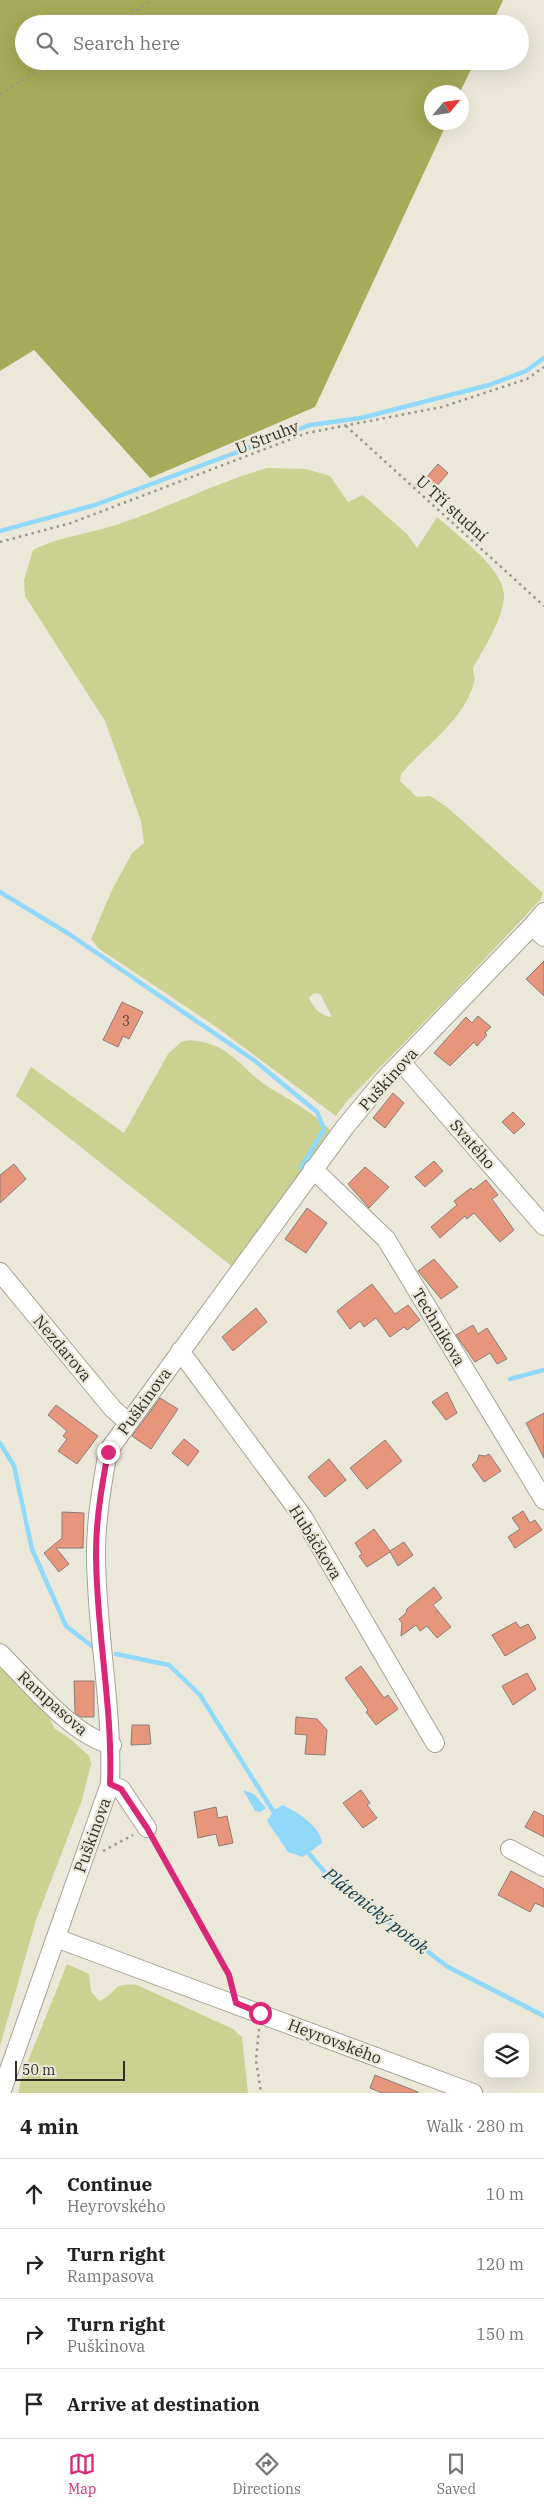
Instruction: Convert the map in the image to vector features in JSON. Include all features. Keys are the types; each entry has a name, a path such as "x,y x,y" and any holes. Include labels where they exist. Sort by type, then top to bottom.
{"street":[{"name":"Puškinova","path":"1,2093 110,1784 112,1744 96,1553 100,1492 108,1452 313,1170 383,1081 538,932 544,912"},
{"name":"Svatého","path":"402,1063 544,1226"},
{"name":"Technikova","path":"313,1170 386,1239 544,1500"},
{"name":"Nezdarova","path":"0,1272 113,1409 128,1422"},
{"name":"Hubáčkova","path":"180,1351 302,1516 435,1743"},
{"name":"Rampasova","path":"0,1653 80,1731 98,1742 112,1744"},
{"path":"110,1784 121,1789 147,1828"},
{"path":"510,1849 544,1867"},
{"name":"Heyrovského","path":"56,1938 236,2003 473,2093"}],"path":[{"path":"129,15 153,0"},
{"path":"0,94 39,70"},
{"name":"U Struhy","path":"0,542 71,524 307,433 442,407 527,379 544,367"},
{"name":"U Tří studní","path":"346,426 544,606"},
{"path":"83,1858 100,1852 147,1828 229,1975 236,2003"},
{"path":"260,2013 256,2060 261,2093"}],"green space":[{"path":"0,0 503,0 496,15 15,15 15,70 471,70 463,85 424,85 424,130 444,130 315,407 150,478 34,350 0,371"},
{"path":"267,468 306,469 330,476 348,502 363,495 407,534 417,548 437,517 477,552 496,573 504,594 497,622 473,668 475,681 462,709 443,732 401,774 400,781 417,797 430,796 447,807 543,893 541,899 347,1101 336,1116 215,1026 98,948 91,939 112,890 132,853 144,843 141,821 105,721 25,596 24,580 33,550 52,542 133,519","holes":["314,993 320,994 332,1017 328,1017 318,1011 309,998"]},
{"path":"190,1040 217,1047 226,1052 259,1080 309,1112 330,1130 234,1268 16,1096 31,1067 124,1133 168,1054 181,1042"},
{"path":"0,1667 48,1714 54,1728 72,1740 89,1756 91,1764 82,1800 36,1920 0,2046"},
{"path":"67,1964 89,1974 91,1991 99,2001 122,1985 137,1985 233,2029 242,2037 248,2093 18,2093 22,2076"}],"water":[{"path":"243,1790 254,1794 266,1808 260,1812 255,1811"},
{"path":"283,1805 313,1825 321,1837 322,1843 303,1857 288,1852 267,1821 274,1810"}],"building":[{"path":"438,464 448,473 436,487 426,478"},
{"path":"544,961 544,996 526,979"},
{"path":"122,1002 143,1012 129,1039 123,1036 118,1047 103,1040"},
{"path":"478,1016 491,1027 485,1033 487,1035 477,1046 474,1042 450,1066 434,1053 466,1017 472,1023"},
{"path":"393,1093 404,1103 385,1128 373,1118"},
{"path":"513,1112 525,1124 514,1134 502,1122"},
{"path":"434,1161 443,1171 425,1187 415,1177"},
{"path":"14,1164 26,1179 0,1203 0,1175"},
{"path":"365,1167 389,1187 369,1208 348,1184"},
{"path":"486,1180 498,1195 492,1199 514,1230 500,1242 474,1213 467,1219 465,1216 440,1238 431,1227 457,1205 454,1201 471,1188 473,1190"},
{"path":"307,1208 327,1223 306,1253 285,1239"},
{"path":"434,1259 458,1287 441,1299 418,1271"},
{"path":"372,1284 395,1314 408,1305 420,1320 407,1330 404,1327 390,1337 376,1318 364,1327 360,1321 350,1329 337,1311"},
{"path":"256,1308 267,1322 233,1351 222,1337"},
{"path":"473,1325 478,1334 487,1328 507,1359 497,1364 490,1353 475,1362 456,1335"},
{"path":"447,1392 457,1413 446,1420 432,1402"},
{"path":"160,1398 178,1409 151,1449 132,1436"},
{"path":"56,1405 98,1436 77,1464 58,1451 67,1439 63,1436 67,1431 48,1415"},
{"path":"544,1413 544,1458 526,1423"},
{"path":"184,1439 199,1451 188,1466 172,1453"},
{"path":"385,1440 402,1461 367,1489 350,1468"},
{"path":"489,1454 501,1471 484,1482 472,1465 477,1461 479,1455 485,1456"},
{"path":"329,1459 346,1480 325,1497 308,1477"},
{"path":"523,1511 530,1523 535,1520 542,1530 515,1548 508,1537 520,1529 512,1518"},
{"path":"62,1512 84,1513 83,1548 56,1548 69,1564 59,1572 44,1553 62,1538"},
{"path":"374,1529 390,1551 404,1542 413,1555 398,1566 390,1552 367,1567 359,1556 362,1554 355,1543"},
{"path":"434,1587 442,1598 433,1605 451,1627 437,1638 427,1626 420,1631 416,1625 401,1636 402,1623 399,1619 406,1613 407,1609"},
{"path":"516,1622 520,1628 528,1624 536,1638 505,1656 492,1635"},
{"path":"361,1666 384,1698 388,1695 398,1709 376,1725 366,1712 368,1710 345,1678"},
{"path":"527,1673 536,1689 513,1705 502,1686"},
{"path":"74,1681 94,1681 94,1717 81,1717 75,1713"},
{"path":"296,1717 317,1719 327,1730 325,1755 305,1754 307,1735 295,1734"},
{"path":"132,1725 149,1725 151,1744 131,1745"},
{"path":"361,1790 370,1803 367,1805 377,1818 363,1828 343,1803"},
{"path":"216,1807 218,1818 227,1816 233,1843 219,1846 216,1834 198,1838 194,1812"},
{"path":"534,1811 544,1816 544,1837 525,1827"},
{"path":"511,1871 544,1889 544,1907 535,1903 530,1912 498,1895"},
{"path":"375,2075 418,2093 382,2093 370,2088"}],"waterway":[{"path":"0,531 95,505 310,425 361,418 489,385 526,371 544,358"},
{"path":"0,892 69,934 255,1061 317,1112 324,1129 301,1168"},
{"path":"510,1379 544,1370"},
{"name":"Plátenický potok","path":"0,1443 14,1466 32,1549 66,1626 97,1650"},
{"name":"Plátenický potok","path":"116,1654 169,1665 200,1695 275,1814"},
{"name":"Plátenický potok","path":"306,1850 329,1877 448,1967 544,2016"}],"route":[{"path":"108,1452 100,1492 96,1553 112,1744 110,1784 121,1789 147,1828 229,1975 236,2003 260,2013"}]}
